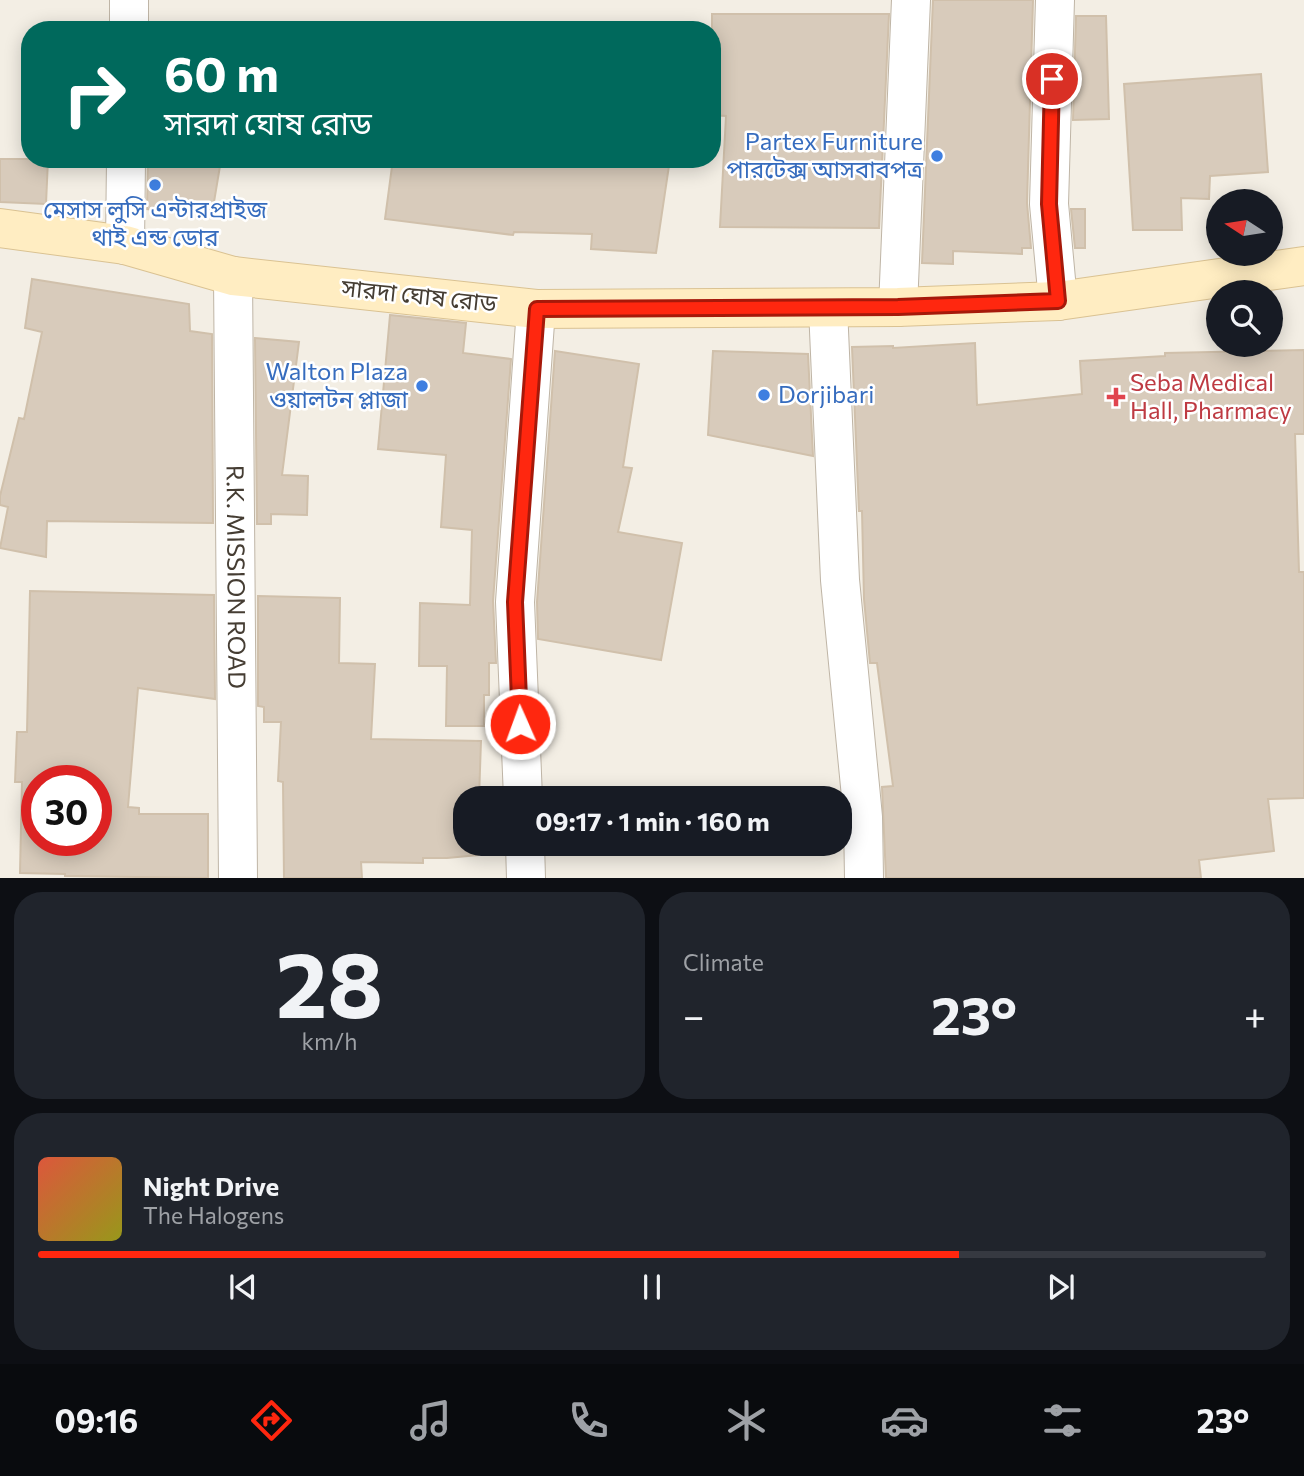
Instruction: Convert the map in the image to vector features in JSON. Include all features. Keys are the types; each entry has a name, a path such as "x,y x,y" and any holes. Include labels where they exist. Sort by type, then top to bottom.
{"main road":[{"name":"সারদা ঘোষ রোড","path":"0,228 125,245 233,275 537,309 898,307 1058,301 1304,266"}],"street":[{"path":"129,0 129,21"},
{"path":"898,307 911,0"},
{"path":"1055,0 1049,204 1058,301"},
{"path":"125,245 126,168"},
{"name":"R.K. MISSION ROAD","path":"233,275 238,877"},
{"path":"828,308 840,580 863,817 864,877"},
{"path":"523,786 515,602 537,309"},
{"path":"525,856 526,877"}],"building":[{"path":"933,0 1033,0 1027,203 1031,248 1022,248 1022,254 953,251 953,264 922,263"},
{"path":"712,14 889,14 879,228 720,227 726,116 721,116 721,21 712,21"},
{"path":"1076,16 1106,16 1109,119 1073,120"},
{"path":"1261,74 1268,172 1210,176 1206,199 1181,198 1182,230 1133,230 1124,84"},
{"path":"0,159 21,159 21,168 48,168 46,204 0,202"},
{"path":"148,168 220,168 212,214 147,209"},
{"path":"392,168 669,168 656,253 591,249 592,234 514,232 513,235 385,219"},
{"path":"1071,209 1085,209 1085,248 1075,248"},
{"path":"32,279 189,304 190,331 212,334 213,523 47,521 46,557 0,548 8,507 0,505 0,496 19,418 24,419 42,332 25,328"},
{"path":"390,315 466,323 463,353 511,359 493,601 496,663 489,663 489,695 484,695 484,726 446,726 447,666 419,666 420,603 470,605 472,530 441,527 446,455 378,449"},
{"path":"255,338 299,342 282,475 308,476 307,515 271,514 271,524 257,524"},
{"path":"975,343 977,405 1082,394 1080,361 1206,352 1206,357 1283,357 1283,350 1304,350 1304,434 1295,434 1299,572 1304,572 1304,798 1268,799 1274,851 1199,860 1201,878 886,878 882,787 893,786 877,663 870,663 864,599 862,511 859,511 852,347 893,348"},
{"path":"555,351 639,364 623,467 632,468 618,532 682,543 661,660 538,639 537,602"},
{"name":"Dorjibari","path":"713,351 808,354 813,456 708,435"},
{"path":"30,591 214,595 215,699 138,688 128,807 139,808 139,814 208,814 208,878 20,873 21,828 21,856 112,856 112,765 21,765 21,782 15,782 17,732 27,732"},
{"path":"258,596 340,598 339,663 375,664 371,739 481,741 479,786 453,786 453,856 468,856 423,858 423,863 361,862 362,878 284,878 283,782 278,781 281,722 264,722 264,707 258,706"}],"place":[{"name":"Partex Furniture পারটেক্স আসবাবপত্র","path":"937,156"},
{"name":"মেসাস লুসি এন্টারপ্রাইজ থাই এন্ড ডোর","path":"155,185"},
{"name":"Walton Plaza ওয়ালটন প্লাজা","path":"422,386"},
{"name":"Dorjibari","path":"764,395"},
{"name":"Seba Medical Hall, Pharmacy","path":"1116,397"}],"route":[{"path":"520,724 515,602 537,309 898,307 1058,301 1049,204 1052,79"}]}
